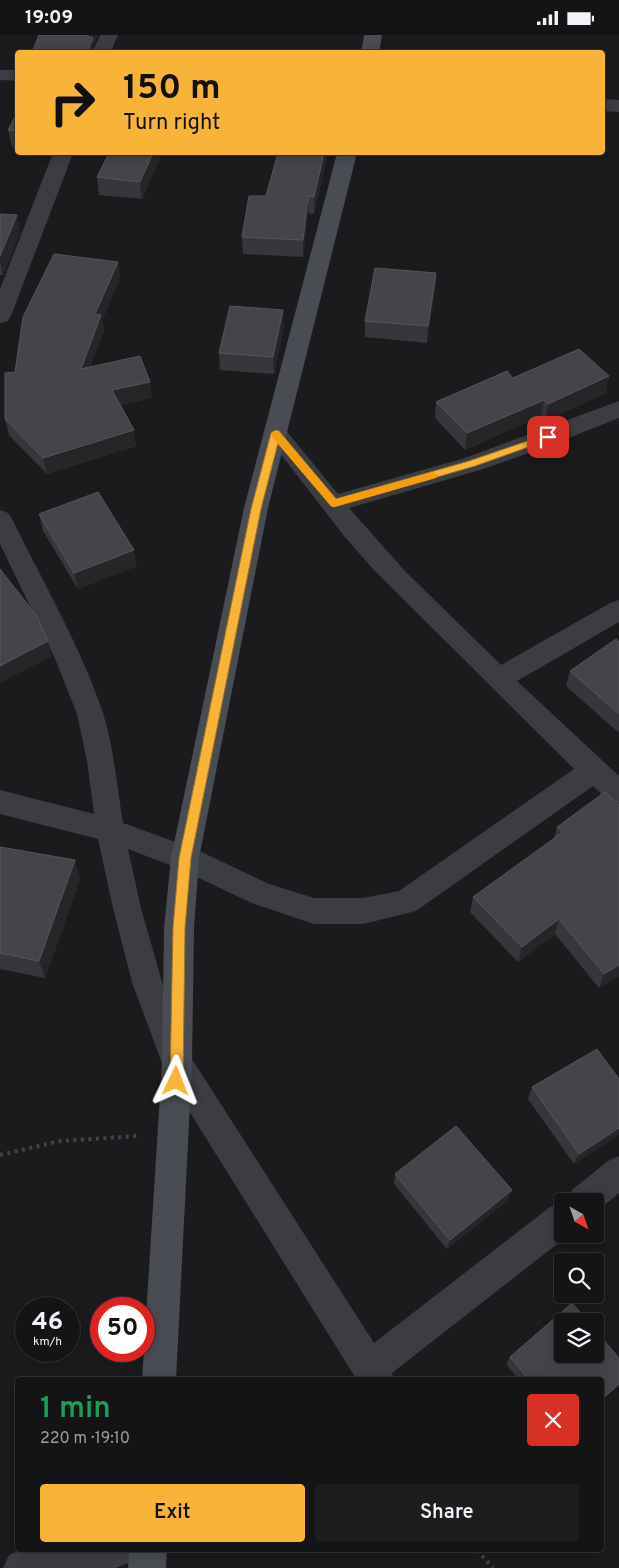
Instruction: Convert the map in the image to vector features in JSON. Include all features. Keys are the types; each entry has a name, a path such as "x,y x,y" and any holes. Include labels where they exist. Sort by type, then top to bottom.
{"main road":[{"path":"370,50 373,35"},
{"path":"159,1377 178,1063 179,928 185,858 256,509 346,155"},
{"path":"147,1568 148,1552"}],"street":[{"path":"102,50 109,35"},
{"path":"0,75 15,76"},
{"path":"605,105 619,106"},
{"path":"0,316 62,155"},
{"path":"334,503 472,464 530,444 619,409"},
{"path":"276,433 354,530 398,579 593,771 619,793"},
{"path":"0,519 67,656 90,714 100,761 110,830 127,908 147,982 178,1063 374,1374 554,1226"},
{"path":"499,679 619,610"},
{"path":"0,802 110,830 185,858 262,894 314,911 363,911 406,902 593,771"},
{"path":"594,1193 619,1172"},
{"path":"22,1568 105,1552"}],"path":[{"path":"0,1155 60,1141 174,1135"},
{"path":"479,1552 493,1568"}],"building":[{"path":"39,35 88,35 93,38 88,50 33,50"},
{"path":"15,117 15,131 8,130"},
{"path":"108,155 152,155 140,182 97,177"},
{"path":"277,155 324,155 314,197 308,196 303,240 242,237 249,196 266,196"},
{"path":"0,214 17,215 0,256"},
{"path":"54,254 118,262 95,314 101,315 81,369 140,356 150,382 112,390 134,430 43,458 5,419 5,373 15,372 23,317"},
{"path":"375,268 436,273 428,326 365,321"},
{"path":"230,306 283,310 273,357 219,353"},
{"path":"579,349 609,376 548,404 544,400 467,433 436,402 507,371 513,378"},
{"path":"98,492 134,550 74,573 39,514"},
{"path":"0,569 36,615 48,641 0,666"},
{"path":"616,639 619,642 619,714 570,671"},
{"path":"605,792 619,805 619,965 604,974 559,919 522,947 473,897 563,832 557,827"},
{"path":"0,847 75,860 39,961 0,953"},
{"path":"597,1049 619,1079 619,1128 579,1154 532,1087"},
{"path":"456,1126 512,1190 450,1240 395,1174"},
{"path":"572,1303 581,1313 561,1313"},
{"path":"554,1319 554,1363 604,1363 604,1340 619,1358 619,1384 604,1397 604,1377 527,1377 510,1357"}],"slow traffic":[{"path":"275,434 334,503 433,475"}],"route":[{"path":"176,1081 178,1063 179,928 185,858 256,509 276,433 334,503 472,464 548,437"}]}
